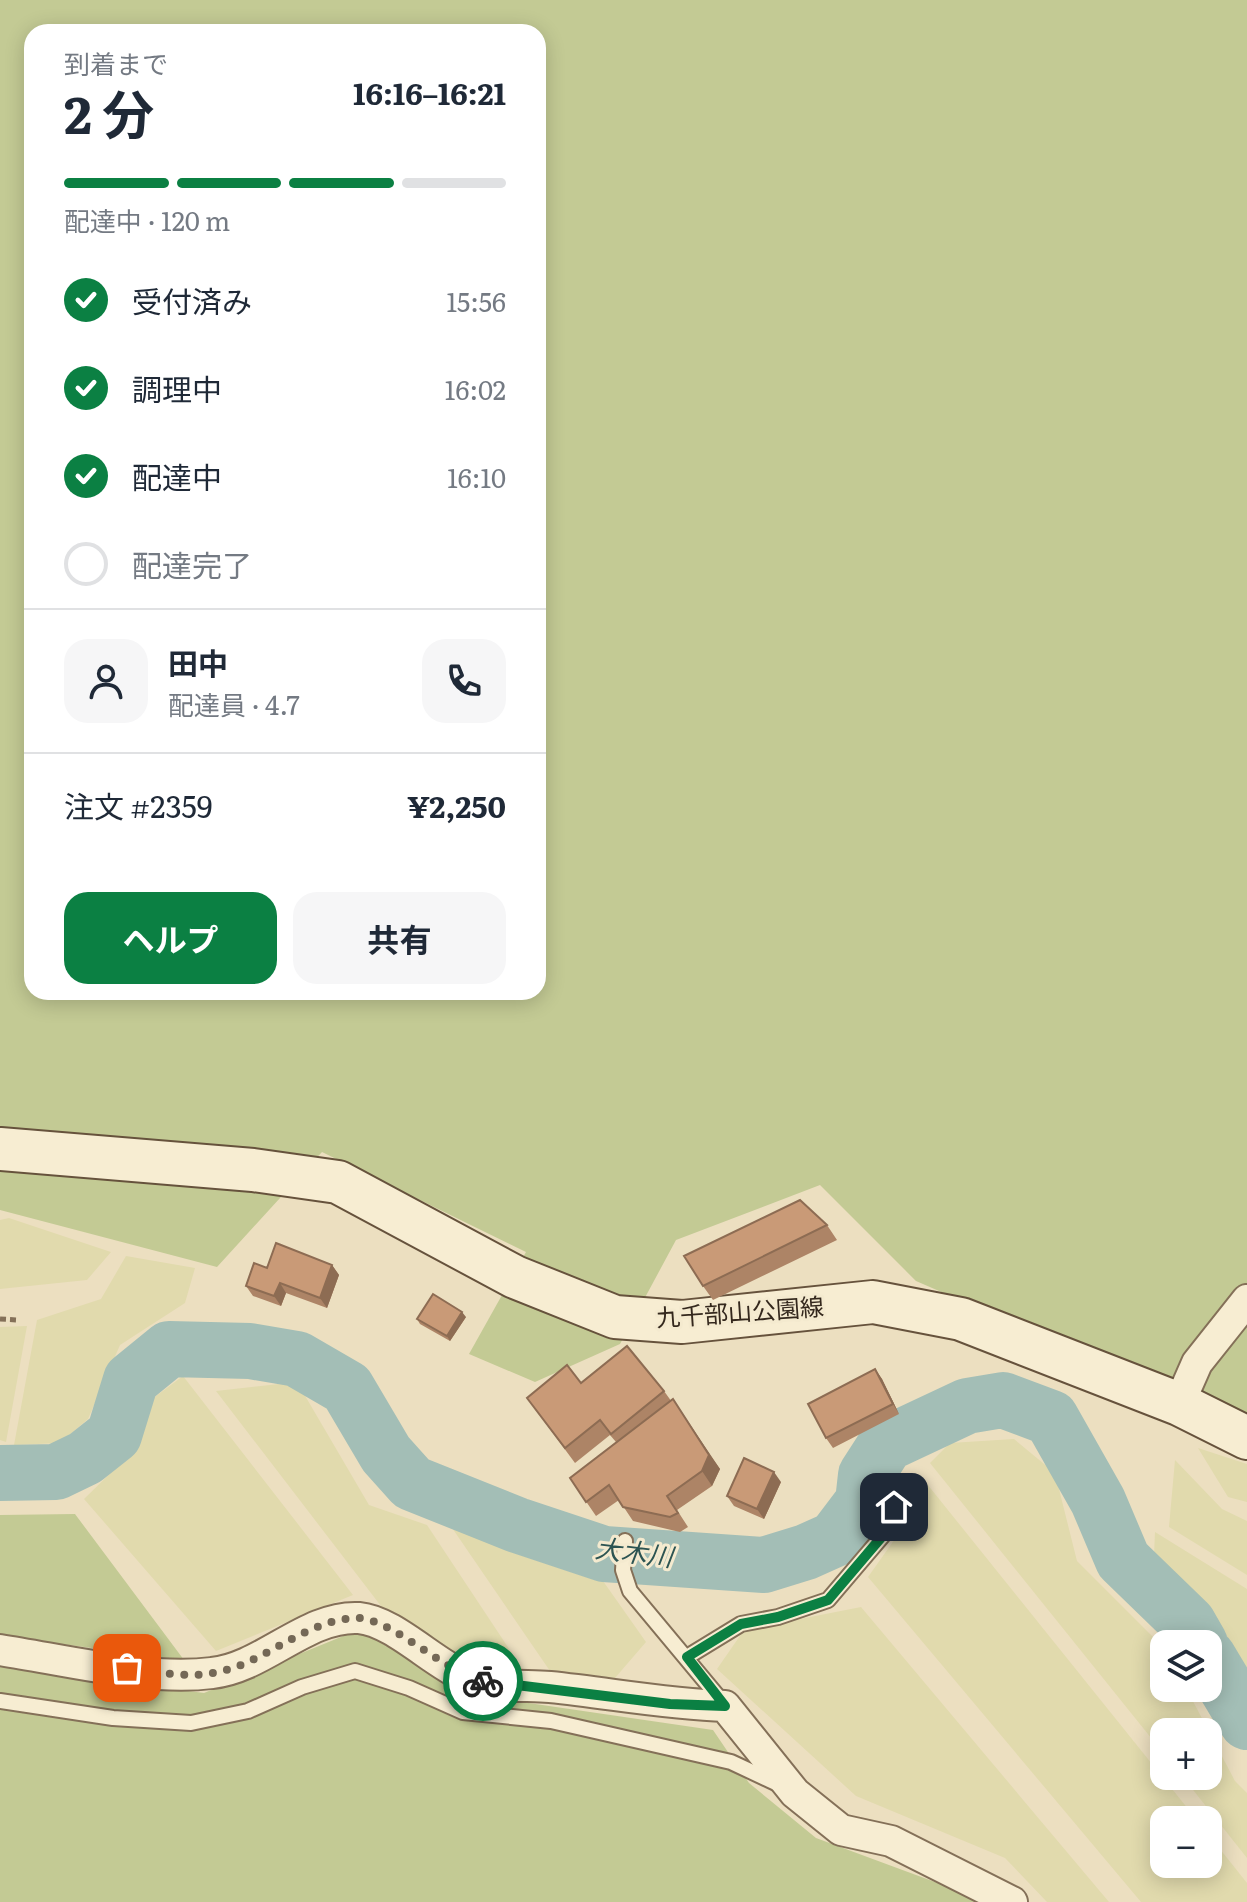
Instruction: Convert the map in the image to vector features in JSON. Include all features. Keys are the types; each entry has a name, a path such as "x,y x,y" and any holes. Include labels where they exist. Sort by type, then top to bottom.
{"main road":[{"name":"九千部山公園線","path":"0,1149 238,1168 338,1182 515,1277 615,1317 682,1322 873,1302 961,1319 1179,1404 1247,1438"}],"street":[{"path":"1179,1404 1197,1363 1247,1300"},
{"path":"0,1650 148,1672 214,1673 326,1624 358,1618 378,1623 466,1677 505,1686 549,1687 670,1704 725,1706 795,1793 841,1830 891,1841 1012,1902"}],"lane":[{"path":"687,1657 741,1624 778,1617 828,1600 891,1526 898,1489"},
{"path":"625,1541 623,1570 630,1591 725,1706"},
{"path":"0,1701 113,1718 191,1723 248,1711 302,1687 355,1671 409,1688 463,1712 551,1721 731,1762 795,1793"}],"path":[{"path":"0,1319 18,1320"}],"shaded area":[{"path":"9,1218 111,1252 87,1280 0,1289 0,1220"},
{"path":"126,1256 195,1268 185,1303 120,1345 88,1419 60,1443 14,1445 37,1320 101,1299"},
{"path":"27,1326 6,1442 0,1440 0,1327"},
{"path":"183,1376 353,1595 216,1651 84,1499 128,1456 148,1402"},
{"path":"297,1382 369,1505 427,1525 525,1673 466,1664 384,1610 216,1391"},
{"path":"1014,1439 1055,1473 1077,1561 1150,1634 1150,1702 1193,1702 1202,1718 1150,1718 1150,1737 930,1463 950,1443"},
{"path":"1198,1448 1247,1464 1247,1502 1228,1497"},
{"path":"1175,1460 1222,1509 1247,1521 1247,1575 1169,1527"},
{"path":"919,1474 1150,1762 1150,1790 1173,1790 1186,1806 1150,1806 1150,1878 1222,1878 1222,1852 1247,1883 1247,1902 1141,1902 868,1577 902,1529"},
{"path":"448,1522 603,1581 646,1642 615,1678 550,1671"},
{"path":"1155,1532 1247,1589 1247,1684 1222,1644 1222,1630 1213,1630 1154,1555"},
{"path":"861,1607 1109,1902 1047,1902 1005,1858 856,1796 717,1669 744,1630"},
{"path":"1222,1756 1235,1781 1247,1793 1247,1858 1222,1826 1222,1806 1206,1806 1193,1790 1222,1790"}],"green space":[{"path":"0,0 1247,0 1247,1425 916,1281 820,1185 676,1240 620,1344 535,1382 469,1354 526,1252 322,1152 217,1267 0,1210"},
{"path":"75,1514 184,1660 0,1636 0,1515"},
{"path":"358,1630 474,1695 713,1730 749,1783 816,1838 989,1902 0,1902 0,1666 204,1693"}],"building":[{"path":"800,1200 827,1225 703,1286 684,1256"},
{"path":"276,1243 332,1265 320,1298 280,1283 274,1296 246,1286 254,1263 267,1268"},
{"path":"433,1294 462,1312 447,1336 417,1319"},
{"path":"627,1346 664,1391 611,1434 600,1420 565,1448 527,1398 567,1365 581,1383"},
{"path":"875,1369 893,1404 826,1438 808,1404"},
{"path":"673,1399 709,1455 702,1471 667,1496 678,1513 670,1517 623,1507 609,1485 586,1502 570,1478"},
{"path":"744,1458 774,1472 757,1509 727,1496"}],"waterway":[{"name":"大木川","path":"0,1473 56,1472 85,1458 114,1435 131,1380 169,1349 250,1351 297,1359 347,1388 386,1454 412,1483 517,1525 604,1554 764,1565 835,1539 863,1502 866,1475 886,1444 967,1406 1003,1400 1051,1418 1098,1501 1123,1560 1192,1630"},
{"name":"大木川","path":"1222,1680 1247,1722"}],"way so far":[{"path":"127,1668 148,1672 214,1673 255,1658 326,1624 358,1618 378,1623 466,1677 483,1681"}],"route":[{"path":"483,1681 670,1704 725,1706 687,1657 741,1624 778,1617 828,1600 891,1526 894,1507"}]}
